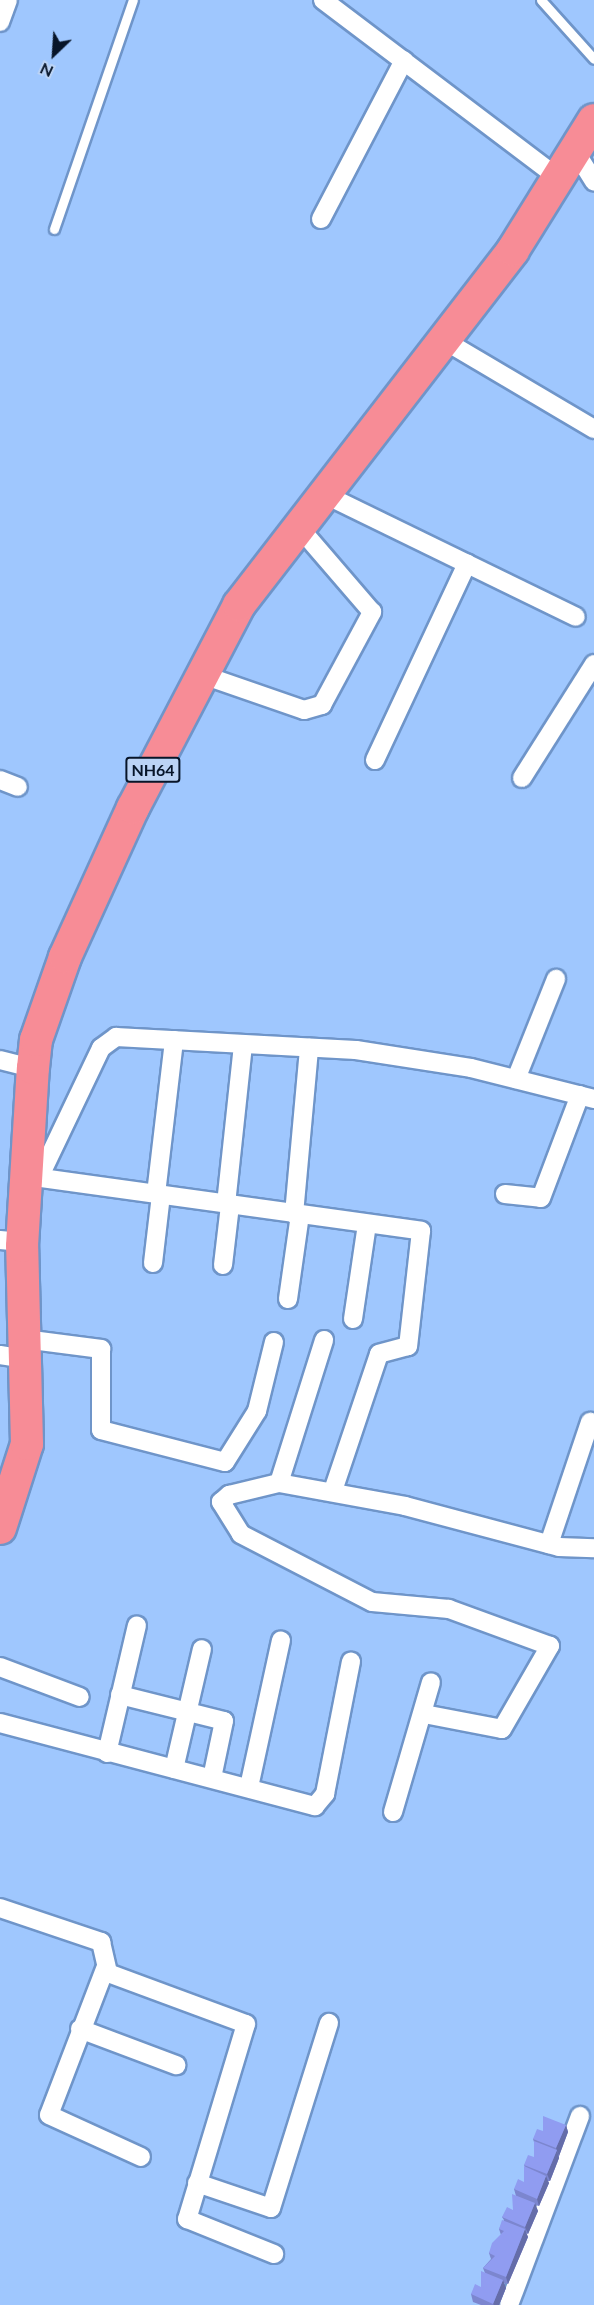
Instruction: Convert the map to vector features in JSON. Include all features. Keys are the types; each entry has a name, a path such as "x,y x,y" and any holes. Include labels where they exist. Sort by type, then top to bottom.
{"highway":[{"name":"NH64","path":"0,1528 27,1444 16,1351 11,1241 33,1177 33,1068 36,1040 65,957 202,675 239,605 442,339 513,250 594,120"}],"street":[{"path":"0,22 8,0"},
{"path":"323,0 558,178"},
{"path":"321,219 404,60"},
{"path":"575,151 594,181"},
{"path":"442,339 594,429"},
{"path":"324,494 576,617"},
{"path":"202,675 304,710 322,705 372,612 299,527"},
{"path":"375,760 467,564"},
{"path":"522,778 594,664"},
{"path":"0,780 18,787"},
{"path":"516,1079 556,979"},
{"path":"153,1263 174,1040"},
{"path":"333,1491 379,1354 408,1346 423,1235 367,1224 33,1177 106,1041 174,1040 383,1054 516,1079 587,1097 541,1198 505,1194"},
{"path":"223,1265 243,1044"},
{"path":"288,1299 297,1214 309,1048"},
{"path":"0,1060 33,1068"},
{"path":"353,1319 367,1224"},
{"path":"279,1483 324,1340"},
{"path":"16,1351 101,1349 100,1430 225,1462 260,1403 274,1342"},
{"path":"549,1544 590,1422"},
{"path":"424,1714 502,1728 550,1646 449,1609 372,1602 231,1525 221,1502 229,1495 279,1483 333,1491 573,1549 594,1558"},
{"path":"573,1549 594,1548"},
{"path":"107,1753 137,1625"},
{"path":"249,1787 281,1640"},
{"path":"174,1769 202,1649"},
{"path":"0,1723 107,1753 249,1787 306,1804 322,1802 351,1662"},
{"path":"0,1667 80,1697"},
{"path":"393,1812 424,1714 431,1682"},
{"path":"120,1695 188,1709 224,1721 212,1778"},
{"path":"0,1908 101,1942 105,1969 80,2029 49,2115 141,2157"},
{"path":"105,1969 246,2024 187,2219 274,2254"},
{"path":"197,2183 271,2208 329,2023"},
{"path":"80,2029 176,2064"},
{"path":"509,2305 580,2116"}],"lane":[{"path":"54,229 133,0"},
{"path":"541,0 594,59"}],"building":[{"path":"543,2116 566,2125 556,2148 533,2139 537,2129 543,2131"},
{"path":"534,2141 557,2150 547,2174 524,2165 528,2155 534,2157"},
{"path":"524,2166 546,2176 537,2199 514,2189 518,2179 524,2182"},
{"path":"512,2194 535,2203 525,2227 502,2217 507,2207 513,2210"},
{"path":"502,2220 525,2229 506,2277 483,2268 495,2256 489,2253 492,2243 504,2231 499,2229"},
{"path":"481,2271 503,2280 493,2304 471,2294 475,2284 481,2287"}]}
